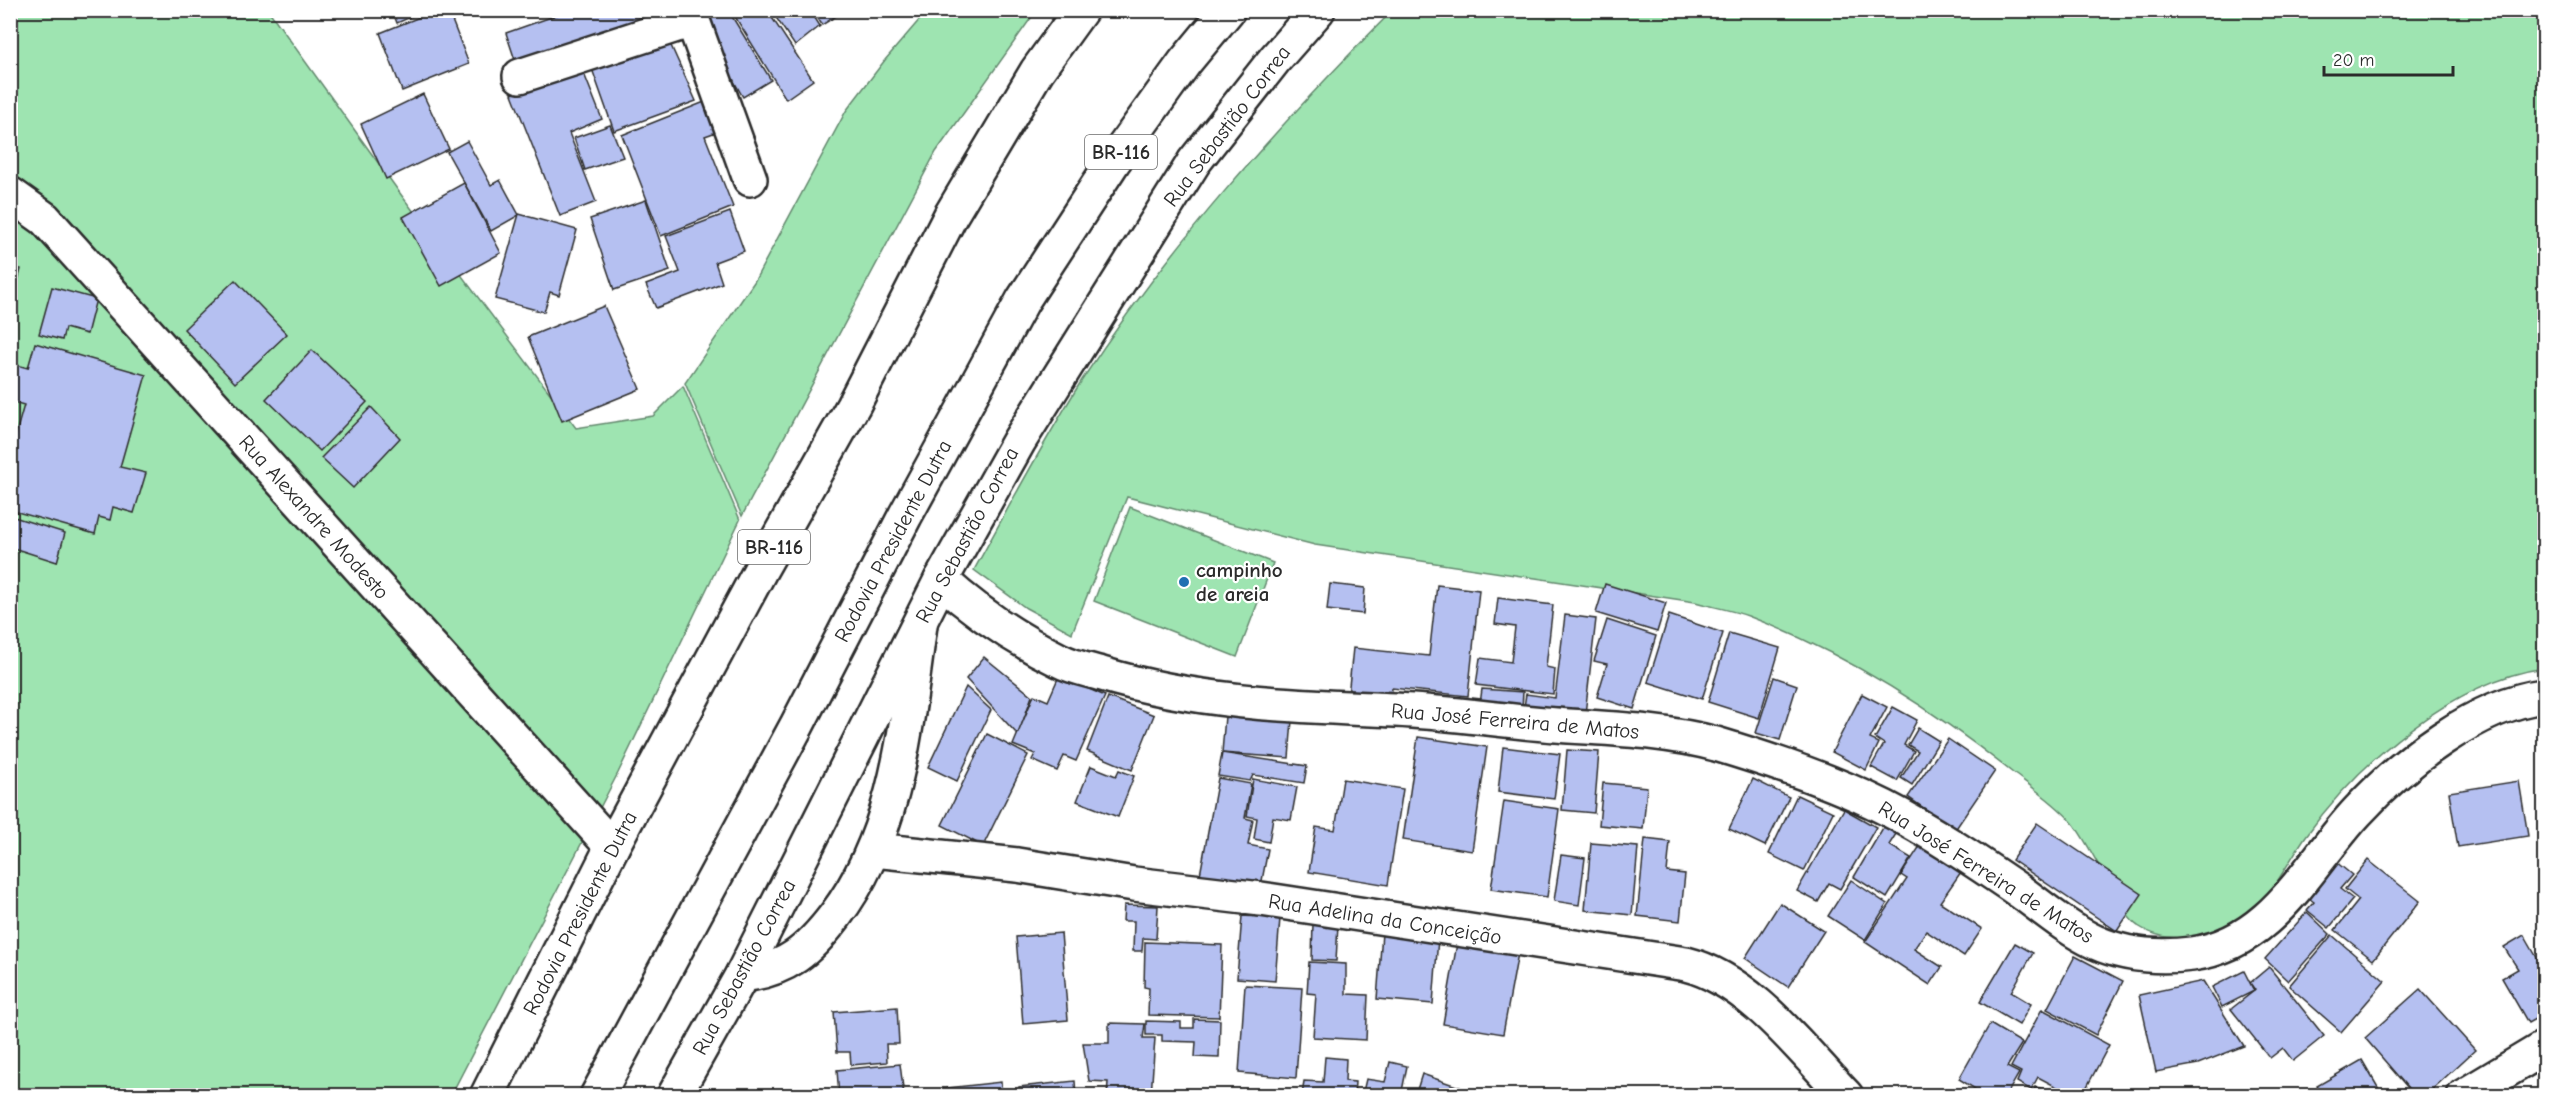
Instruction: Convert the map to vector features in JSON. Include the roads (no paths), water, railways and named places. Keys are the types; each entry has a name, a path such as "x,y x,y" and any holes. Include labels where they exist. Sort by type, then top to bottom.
{"main road":[{"path":"853,406 938,202 1032,44 1056,10"},
{"name":"Rodovia Presidente Dutra","path":"487,1095 612,847 761,569 853,406 951,215 1037,71 1081,10"},
{"name":"Rodovia Presidente Dutra","path":"597,1095 797,725 905,516 1023,300 1113,162 1185,62 1228,10"},
{"name":"Rua Sebastião Correa","path":"674,1095 742,975 941,580 1019,441 1194,162 1275,59 1318,10"},
{"path":"520,76 691,15 750,178"},
{"name":"Rua Alexandre Modesto","path":"10,194 45,219 612,847"},
{"name":"Rua José Ferreira de Matos","path":"941,580 973,609 1062,662 1138,685 1215,699 1324,708 1400,710 1633,730 1709,742 1765,759 1818,777 1885,807 1953,847 2094,942 2128,953 2160,957 2196,954 2225,946 2258,927 2283,906 2358,810 2387,782 2434,744 2480,716 2530,698 2544,696"},
{"path":"742,975 759,973 778,966 797,957 805,950 847,900 874,850 905,735 921,621"},
{"name":"Rua Adelina da Conceição","path":"874,850 1017,865 1134,884 1394,918 1696,966 1720,976 1738,988 1846,1095"},
{"path":"2464,1095 2544,1048"}],"place":[{"name":"campinho de areia","path":"1184,582"}]}
